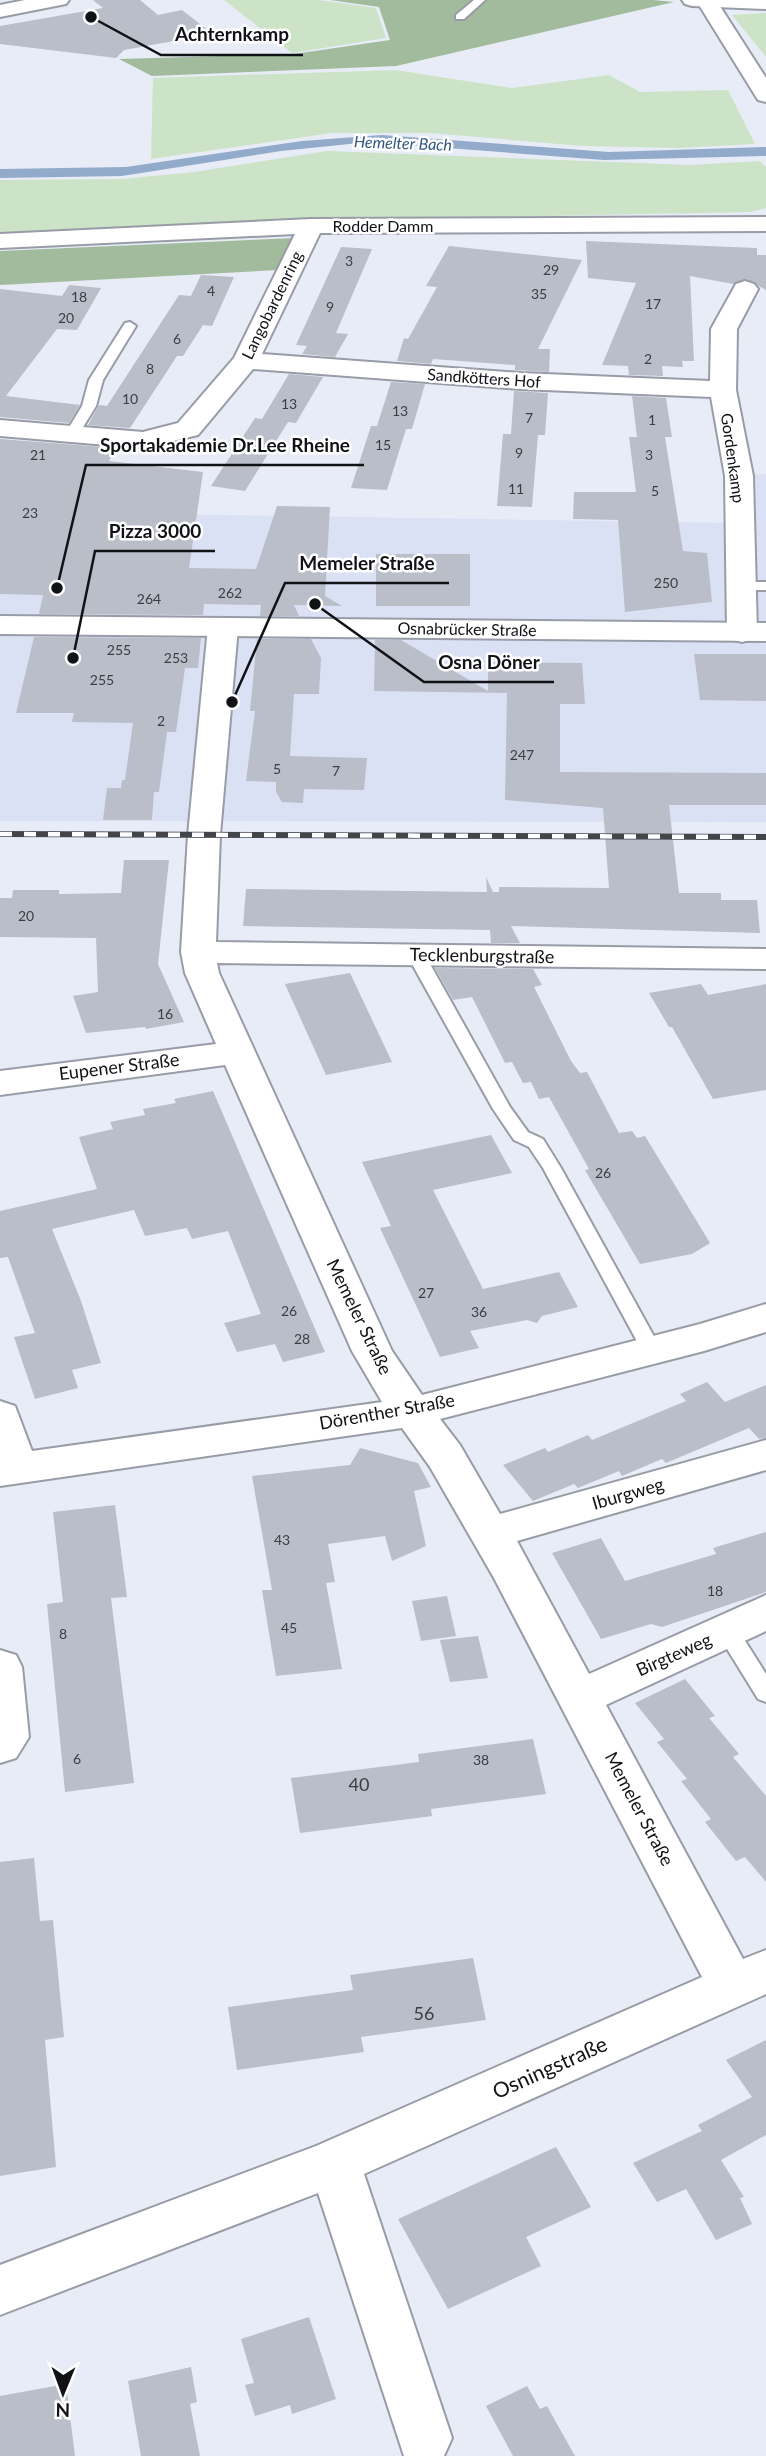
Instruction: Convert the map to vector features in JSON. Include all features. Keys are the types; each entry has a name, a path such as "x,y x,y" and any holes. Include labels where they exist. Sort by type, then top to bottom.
{"street":[{"path":"0,11 59,0"},
{"path":"702,1 766,3"},
{"path":"702,1 766,95"},
{"name":"Rodder Damm","path":"0,241 311,226 766,224"},
{"name":"Langobardenring","path":"0,428 144,440 188,429 246,360 311,226"},
{"name":"Gordenkamp","path":"744,289 724,329 723,390 755,586 754,633"},
{"name":"Sandkötters Hof","path":"246,360 521,381 723,390"},
{"name":"Osnabrücker Straße","path":"0,625 754,633"},
{"name":"Memeler Straße","path":"223,626 210,751 198,952 202,973 372,1351 412,1412 445,1455 581,1697 749,1979"},
{"name":"Tecklenburgstraße","path":"198,952 766,959"},
{"name":"Eupener Straße","path":"0,1083 237,1052"},
{"name":"Dörenther Straße","path":"8,1470 412,1412 766,1318"},
{"path":"0,1416 8,1470"},
{"name":"Iburgweg","path":"490,1533 766,1455"},
{"name":"Birgteweg","path":"581,1697 766,1612"},
{"path":"0,1667 6,1737 0,1745"},
{"name":"Osningstraße","path":"0,2290 334,2163 749,1979"},
{"path":"334,2163 424,2438"}],"lane":[{"path":"460,17 480,0"},
{"path":"72,434 89,406 96,380 130,326"},
{"path":"416,955 502,1109 521,1136 536,1143 552,1168 652,1350"},
{"path":"727,1631 766,1693"}],"shaded area":[{"path":"766,474 766,822 0,821 0,537 93,513 737,523 734,475"}],"green space":[{"path":"224,0 319,0 376,8 386,38 292,53"},
{"path":"330,0 674,2 396,66 152,76 119,59 294,54 390,40 379,7"},
{"path":"766,13 766,57 732,15"},
{"path":"395,70 512,88 609,75 640,92 728,90 755,144 678,148 582,146 431,133 332,133 151,159 153,78"},
{"path":"327,151 689,165 760,161 766,167 766,208 751,212 300,221 0,233 0,180 122,179 194,172"},
{"path":"295,238 278,270 0,285 0,251"}],"water":[{"name":"Hemelter Bach","path":"382,135 609,152 766,147 766,156 604,160 369,142 281,151 122,176 0,178 0,169 126,167 302,141"}],"building":[{"path":"93,0 140,0 158,15 182,10 213,34 124,50 116,58 0,44 0,26 103,8"},
{"path":"586,241 757,248 757,255 766,255 766,290 746,279 733,284 690,276 694,361 682,361 683,367 662,366 663,376 629,375 628,366 602,365 636,283 588,278"},
{"path":"449,246 582,260 538,349 550,349 549,372 515,370 515,365 433,359 431,364 397,361 404,338 408,339 437,287 426,286"},
{"path":"341,247 372,249 336,333 348,334 335,357 302,354 307,346 296,345"},
{"path":"201,275 234,277 212,326 203,325 183,356 177,356 130,428 88,425 99,405 107,406 179,295 191,296"},
{"path":"69,285 101,288 77,330 57,329 6,396 80,405 69,423 0,417 0,289 62,296"},
{"path":"289,374 323,377 296,423 288,422 245,491 211,486 255,418 262,419"},
{"path":"391,382 425,384 412,429 406,429 387,490 351,488 371,426 377,426"},
{"path":"514,391 548,393 545,435 538,435 532,507 497,506 503,434 511,434"},
{"path":"632,396 666,398 672,437 665,437 683,551 707,553 712,602 625,612 618,520 573,519 574,492 636,492 629,437 637,437"},
{"path":"0,439 117,448 109,461 203,472 189,568 256,569 277,506 330,507 325,596 342,606 294,605 299,616 260,616 261,605 204,604 203,615 39,614 43,595 0,594"},
{"path":"376,554 470,554 470,606 376,606"},
{"path":"34,637 201,638 198,668 185,668 176,732 167,732 159,792 154,792 152,820 103,820 107,788 121,788 122,780 125,780 133,723 72,722 74,713 16,713"},
{"path":"257,639 311,639 321,658 319,694 294,694 290,756 367,758 364,790 304,789 303,803 282,802 276,792 276,782 246,781 255,711 250,711"},
{"path":"375,640 401,640 488,691 488,662 582,663 585,704 560,704 560,772 766,773 766,805 669,805 679,893 721,893 721,900 757,900 760,933 511,926 520,943 491,943 490,930 243,926 246,889 487,892 486,877 493,892 499,892 499,887 609,888 603,808 505,800 507,693 374,691"},
{"path":"694,654 766,654 766,701 700,700"},
{"path":"124,860 169,860 158,964 184,1022 146,1029 86,1033 73,996 98,992 96,938 0,937 0,898 12,898 13,890 59,890 59,894 121,893"},
{"path":"435,968 533,969 542,985 534,987 571,1061 580,1073 587,1072 619,1133 632,1131 637,1138 645,1136 710,1243 692,1254 640,1264 585,1170 589,1169 549,1097 539,1099 531,1082 523,1083 512,1062 505,1063 472,997 453,1000"},
{"path":"350,973 392,1062 326,1075 285,984"},
{"path":"701,984 708,995 766,984 766,1090 713,1099 672,1027 669,1027 649,993"},
{"path":"213,1091 325,1352 283,1362 275,1344 237,1352 224,1323 261,1314 228,1231 192,1239 187,1228 145,1236 134,1210 52,1229 81,1301 101,1363 72,1370 78,1388 35,1399 14,1337 35,1333 8,1257 0,1258 0,1211 97,1189 79,1137 113,1129 110,1122 145,1115 143,1109 176,1103 174,1099"},
{"path":"491,1135 512,1173 433,1190 483,1289 559,1272 578,1307 542,1316 537,1323 527,1320 470,1331 479,1348 440,1357 380,1228 391,1226 362,1162"},
{"path":"707,1382 725,1402 766,1385 766,1438 759,1439 749,1428 666,1463 662,1459 622,1476 619,1471 578,1488 574,1484 533,1501 503,1465 545,1448 548,1452 588,1435 592,1440 686,1401 680,1394"},
{"path":"360,1448 418,1463 431,1487 414,1491 426,1546 392,1561 385,1536 328,1544 335,1582 326,1583 342,1669 276,1676 262,1590 272,1590 252,1476 350,1465"},
{"path":"115,1505 127,1597 111,1598 134,1783 65,1792 47,1604 63,1602 53,1512"},
{"path":"766,1532 766,1592 662,1627 651,1624 601,1639 552,1553 601,1538 625,1581 716,1554 713,1548"},
{"path":"447,1596 456,1636 421,1641 412,1601"},
{"path":"478,1636 488,1678 450,1682 440,1640"},
{"path":"685,1679 715,1716 709,1718 739,1754 733,1757 766,1796 766,1882 745,1857 736,1861 705,1822 711,1819 681,1781 687,1779 657,1742 664,1739 635,1703"},
{"path":"533,1739 546,1794 431,1809 432,1816 300,1833 291,1778 419,1762 418,1754"},
{"path":"34,1858 40,1921 53,1920 64,2037 45,2040 56,2167 0,2176 0,1862"},
{"path":"473,1958 486,2020 361,2037 364,2052 237,2070 228,2007 353,1990 350,1975"},
{"path":"766,2040 766,2135 721,2160 744,2197 740,2198 752,2224 716,2240 686,2189 657,2202 633,2163 702,2131 698,2125 752,2097 726,2060"},
{"path":"556,2147 591,2207 526,2237 541,2266 448,2309 398,2219"},
{"path":"309,2317 336,2399 292,2414 290,2405 255,2416 245,2385 254,2383 241,2339"},
{"path":"191,2367 197,2402 190,2404 200,2456 141,2456 128,2381"},
{"path":"66,2384 75,2456 0,2456 0,2396"},
{"path":"527,2386 540,2409 547,2406 575,2456 513,2456 486,2406"}],"railway":[{"path":"0,834 766,837"}],"place":[{"name":"Achternkamp","path":"91,17"},
{"name":"Sportakademie Dr.Lee Rheine","path":"57,588"},
{"name":"Osna Döner","path":"315,604"},
{"name":"Pizza 3000","path":"73,658"},
{"name":"Memeler Straße","path":"232,702"}]}
